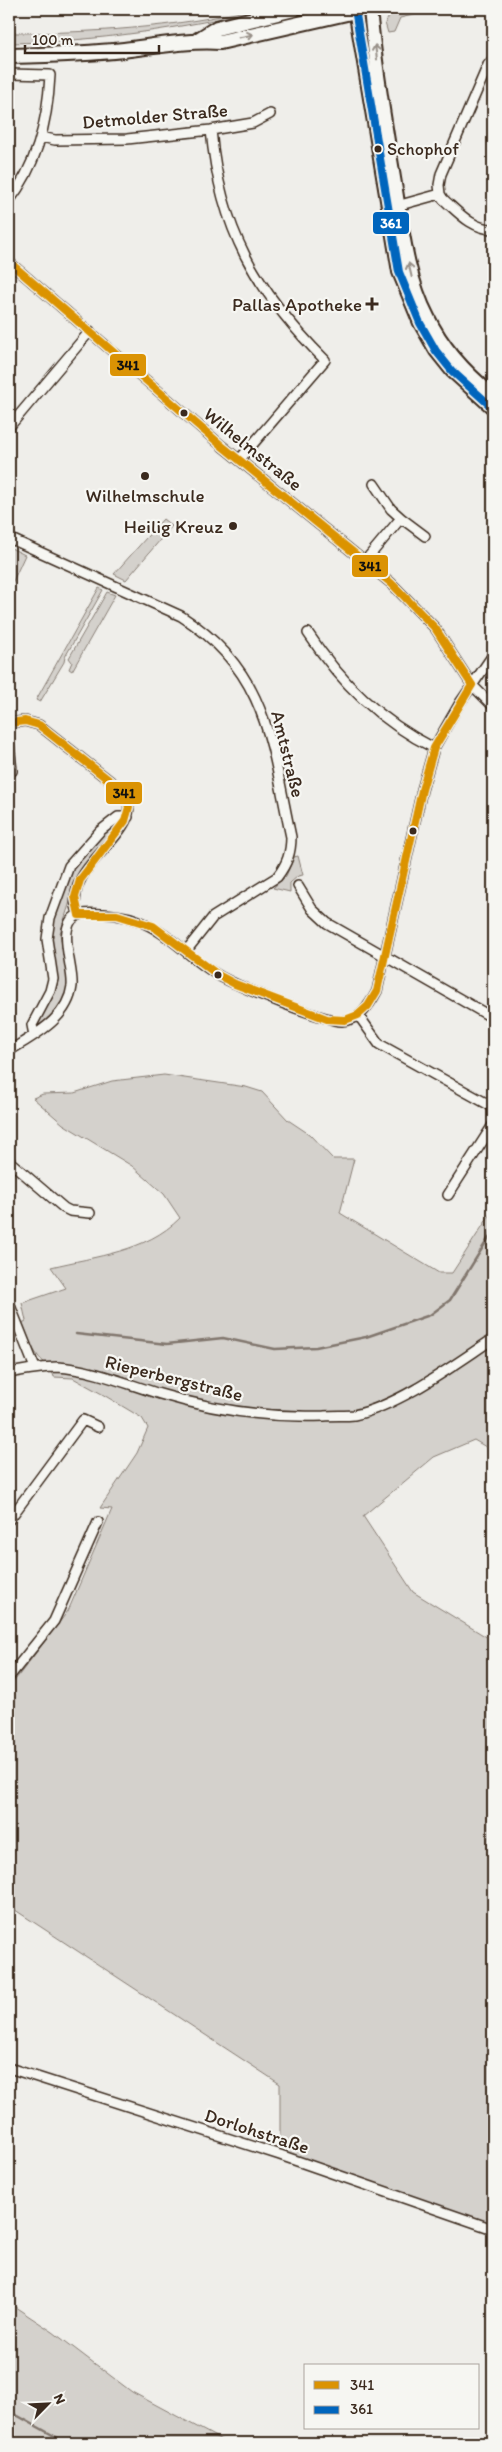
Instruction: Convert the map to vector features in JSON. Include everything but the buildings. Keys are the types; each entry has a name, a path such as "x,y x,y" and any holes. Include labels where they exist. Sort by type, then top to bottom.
{"main road":[{"path":"198,40 216,28 294,9"},
{"path":"370,9 399,272 420,323 436,351 452,371 493,408"},
{"path":"9,56 105,51 198,40 220,42 358,10 393,207 410,270 428,318 443,344 459,364 493,395"}],"street":[{"path":"493,59 488,66 441,174 439,185 443,200 473,225 484,229 493,229"},
{"path":"9,74 50,75 47,109 40,137 27,172 9,200"},
{"name":"Detmolder Straße","path":"40,137 55,140 127,139 211,130 253,123 270,114"},
{"path":"211,130 214,161 226,208 252,272 281,315 325,360 240,459"},
{"path":"393,207 440,194"},
{"name":"Wilhelmstraße","path":"9,262 240,459 391,583 435,628 472,685 493,706"},
{"path":"9,427 90,332"},
{"path":"374,484 391,509 425,536"},
{"path":"365,561 402,518"},
{"name":"Amtstraße","path":"9,538 165,608 202,630 222,647 238,667 261,709 269,732 291,837 291,851 284,868 277,877 212,917 186,951"},
{"path":"308,634 337,673 363,701 399,728 434,748"},
{"path":"9,1051 52,1021 64,1007 70,995 73,974 66,938 71,921 79,915 117,915 152,926 218,975 273,999 327,1018 342,1021 359,1016 370,1004 377,991 422,790 434,748 472,685 493,655"},
{"path":"9,723 25,721 39,726 124,792 129,803 128,817 122,828 90,864 82,878 76,901 79,915"},
{"path":"9,743 12,771"},
{"path":"34,1035 32,1025 50,991 54,979 47,939 50,918 69,866 100,831 118,817 128,817"},
{"path":"298,886 312,909 327,923 386,955 493,1018"},
{"path":"359,1016 379,1044 493,1107"},
{"path":"448,1195 493,1125"},
{"path":"9,1161 64,1208 70,1211 90,1213"},
{"path":"9,1303 35,1368"},
{"name":"Rieperbergstraße","path":"9,1373 35,1368 59,1367 110,1378 169,1397 246,1413 292,1417 354,1415 387,1403 438,1375 493,1339"},
{"path":"9,1520 83,1420 98,1426"},
{"path":"9,1677 54,1621 98,1522"},
{"name":"Dorlohstraße","path":"9,2068 270,2152 493,2229"}],"shaded area":[{"path":"253,9 266,9 138,33 74,40 9,43 9,33 132,28 193,21"},
{"path":"403,9 439,9 400,18 394,32 388,33 385,23 392,12"},
{"path":"163,519 172,526 126,580 114,574"},
{"path":"9,547 25,555 9,590"},
{"path":"99,588 103,590 65,657 64,662 40,702 36,700"},
{"path":"107,592 115,595 72,671 69,669 72,662 69,658"},
{"path":"122,819 79,873 60,933 66,972 69,975 68,984 64,998 56,1011 38,1028 36,1025 57,980 50,941 53,921 73,867 118,820"},
{"path":"298,856 303,875 298,876 290,883 290,892 273,888 286,876 294,857"},
{"path":"164,1075 246,1087 262,1092 288,1120 309,1134 333,1159 354,1159 340,1213 439,1273 452,1273 493,1210 493,1451 474,1440 434,1457 363,1516 413,1592 493,1641 493,2229 280,2155 280,2084 9,1906 9,1688 68,1611 112,1509 100,1508 137,1453 148,1428 142,1418 73,1378 54,1377 51,1369 38,1356 29,1340 22,1323 26,1321 22,1303 66,1288 51,1267 103,1256 136,1246 167,1229 180,1218 164,1194 132,1166 63,1124 33,1098 43,1094 74,1093 112,1081"},
{"path":"9,2303 53,2332 132,2392 227,2443 12,2443 9,2440"}],"waterway":[{"path":"76,1334 167,1344 223,1338 275,1349 316,1347 366,1337 430,1315 450,1300 493,1231"},
{"path":"9,2411 67,2443"}],"transit line":[{"name":"361","path":"355,9 399,272 420,323 436,351 452,371 493,408"},
{"name":"341","path":"9,262 222,446 391,583 435,628 472,685"},
{"name":"341","path":"79,915 117,915 153,926 218,975 235,984 327,1019 345,1020 358,1015 368,1006 377,991 422,790 434,748 472,685"},
{"name":"341","path":"9,723 25,721 39,725 124,792 129,807 125,821 80,880 75,897 79,915"}],"place":[{"name":"Schophof","path":"378,149"},
{"name":"Pallas Apotheke","path":"372,304"},
{"name":"Wilhelmschule","path":"145,476"},
{"name":"Heilig Kreuz","path":"233,526"}]}
